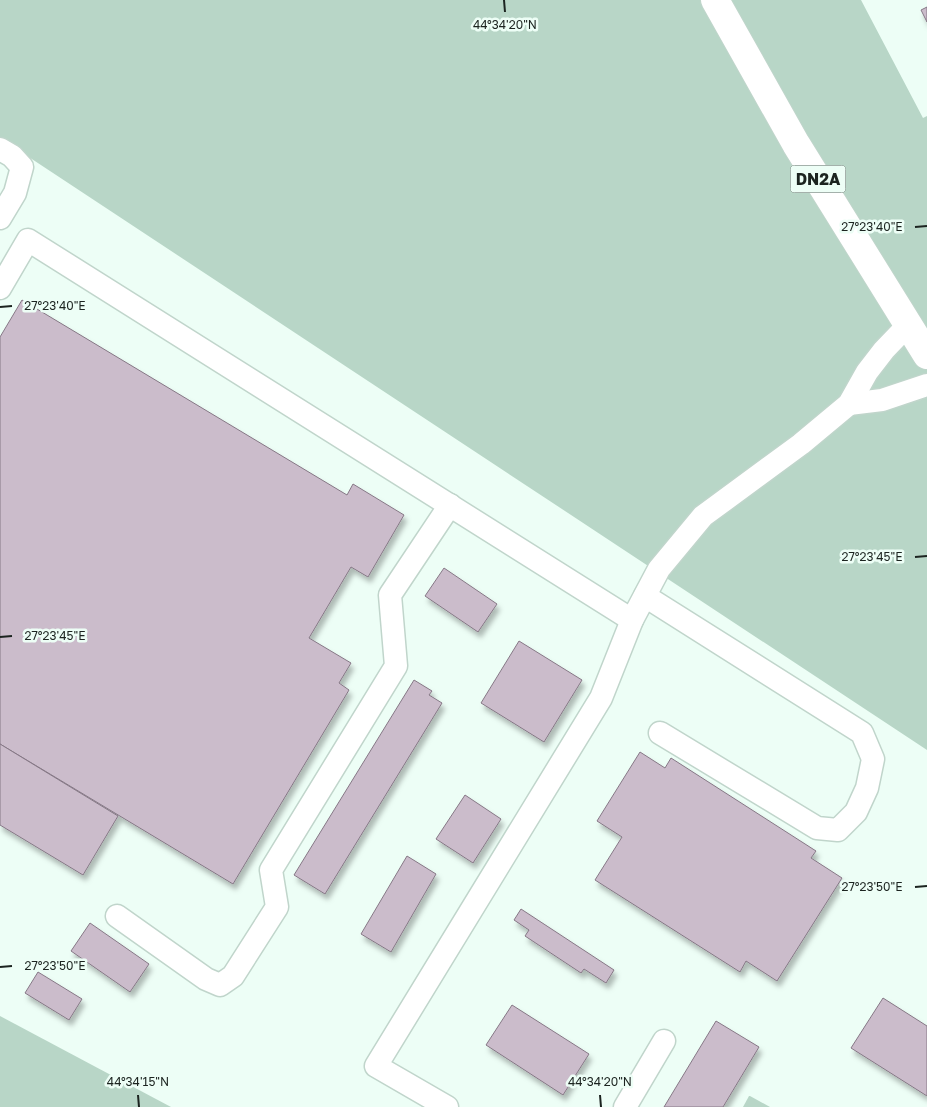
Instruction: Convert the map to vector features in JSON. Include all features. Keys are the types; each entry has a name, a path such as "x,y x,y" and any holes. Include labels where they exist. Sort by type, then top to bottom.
{"highway":[{"name":"DN2A","path":"715,0 796,144 927,355"}],"lane":[{"path":"0,149 12,156 22,167 16,193 0,218"},
{"path":"0,288 28,240 632,620"},
{"path":"447,1107 376,1066 601,698 632,620 659,569 703,516 801,444 849,404 872,365 908,325"},
{"path":"849,404 882,400 927,385"},
{"path":"117,916 206,979 220,985 232,976 277,907 271,870 396,666 390,595 450,505"},
{"path":"645,596 862,733 873,759 868,788 856,812 838,830 817,828 660,732"},
{"path":"625,1107 664,1040"}],"green space":[{"path":"0,0 861,0 923,118 927,116 927,750 0,138"},
{"path":"0,1016 171,1107 0,1107"},
{"path":"750,1096 770,1107 743,1107"}],"building":[{"path":"927,7 927,22 921,10"},
{"path":"22,300 347,495 353,484 404,515 368,577 351,567 309,638 351,663 339,683 349,690 233,884 0,744 0,337"},
{"path":"444,568 497,604 478,632 425,596"},
{"path":"519,641 582,680 544,742 481,703"},
{"path":"414,680 432,691 429,695 442,703 325,894 294,875"},
{"path":"0,744 118,816 83,875 0,825"},
{"path":"640,752 665,768 671,758 816,851 811,858 842,878 777,981 746,961 740,972 595,880 622,837 597,821"},
{"path":"465,795 501,819 473,863 436,839"},
{"path":"407,856 436,874 391,952 361,934"},
{"path":"521,909 614,970 606,983 584,969 581,973 525,936 529,930 514,920"},
{"path":"90,923 149,964 130,992 71,951"},
{"path":"38,972 82,999 69,1020 25,993"},
{"path":"883,998 927,1026 927,1096 851,1048"},
{"path":"512,1005 589,1054 563,1095 486,1045"},
{"path":"716,1021 759,1047 723,1107 664,1107"}]}
